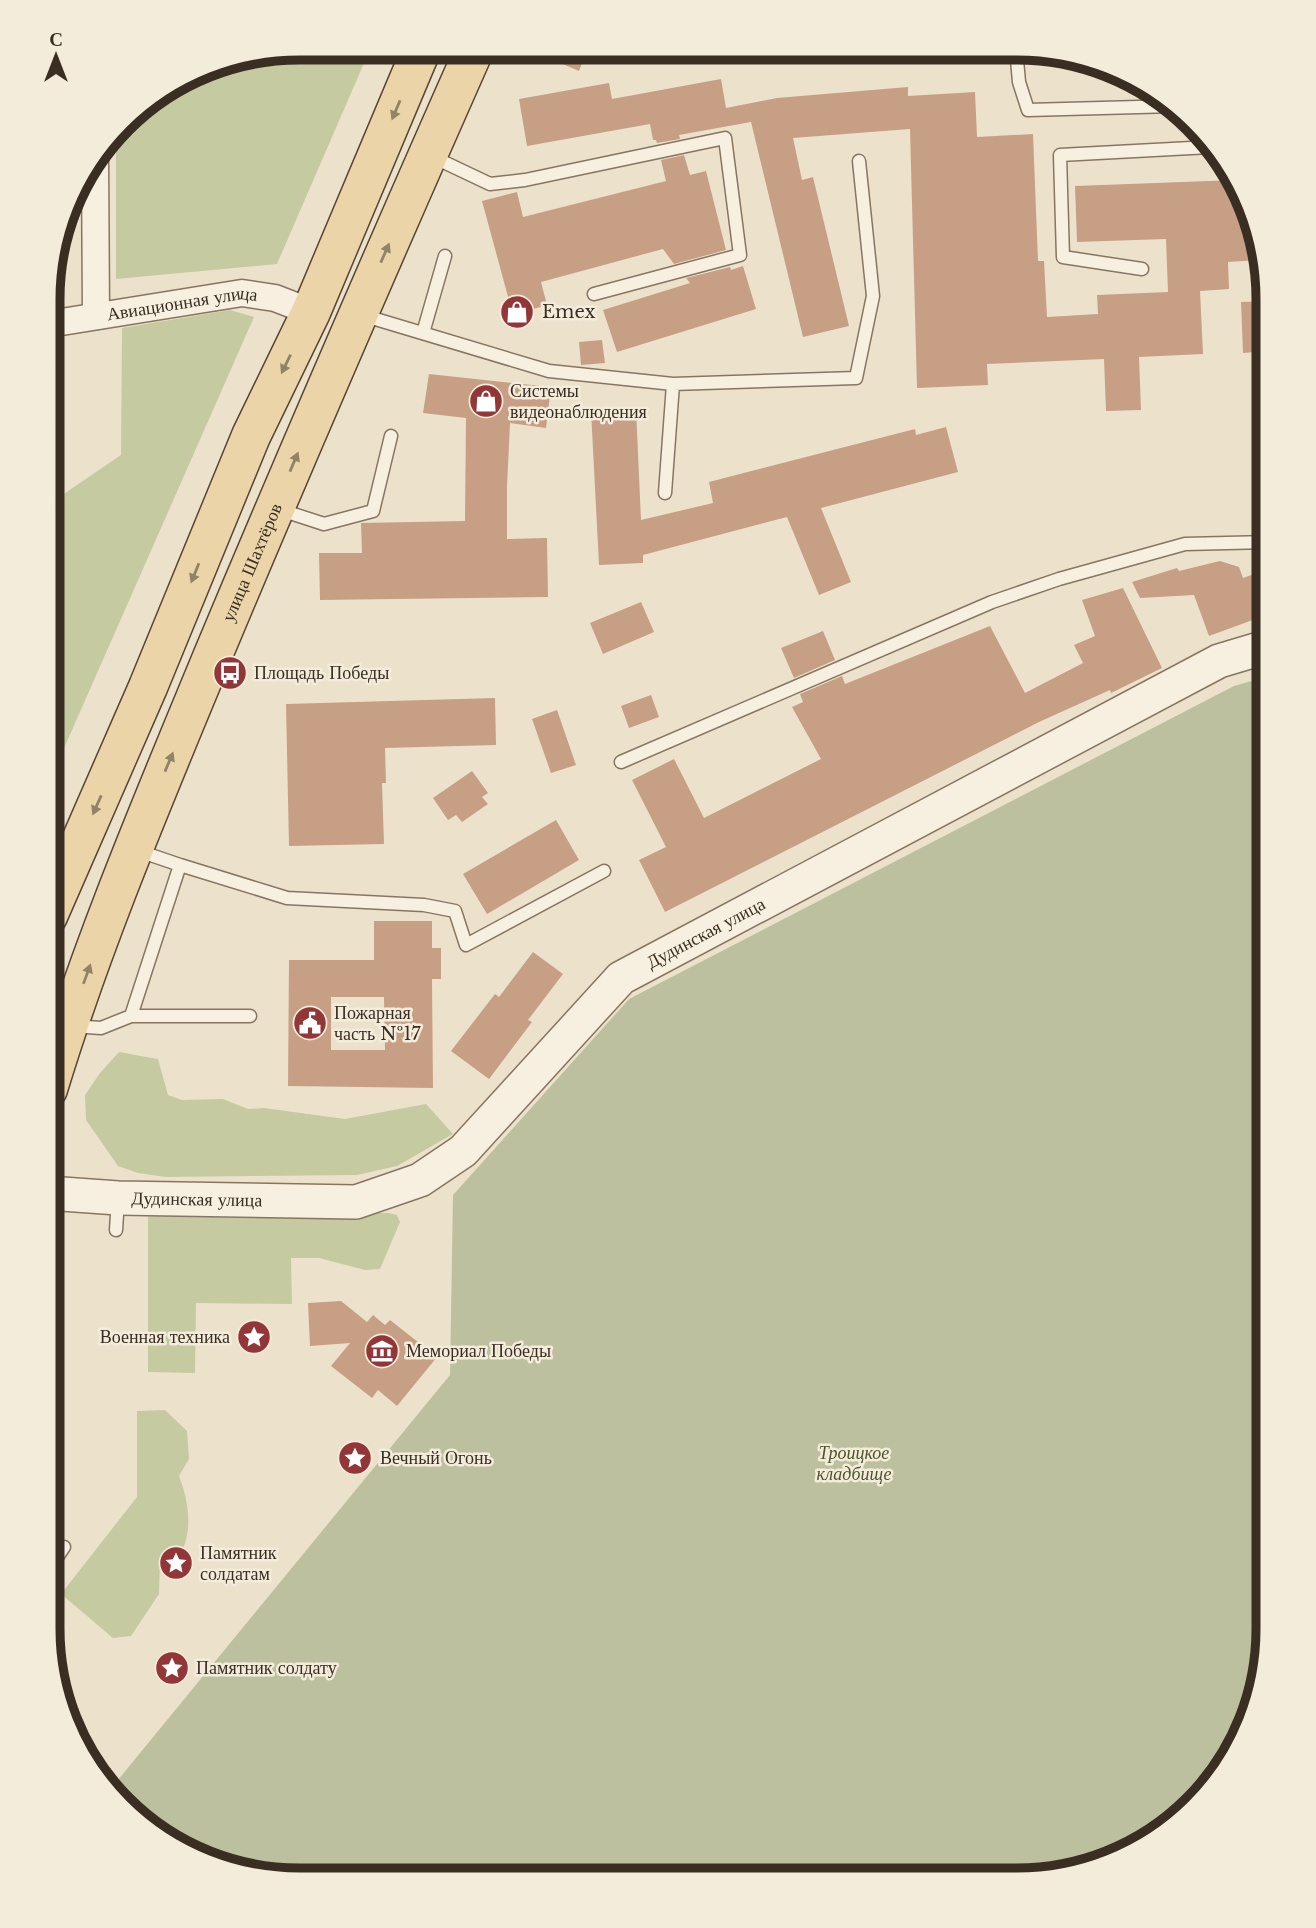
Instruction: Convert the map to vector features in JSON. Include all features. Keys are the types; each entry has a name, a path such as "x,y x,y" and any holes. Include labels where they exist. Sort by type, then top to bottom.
{"main road":[{"path":"60,889 148,687 251,436 311,312 417,60"},
{"name":"улица Шахтёров","path":"60,1053 133,849 274,508 470,60"}],"street":[{"path":"95,174 96,316"},
{"name":"Авиационная улица","path":"60,322 242,293 275,298 311,312"},
{"name":"Дудинская улица","path":"60,1197 117,1214 356,1202 420,1180 463,1151 621,978 1219,661 1256,650"}],"lane":[{"path":"1017,60 1018,82 1028,110 1159,106"},
{"path":"428,154 490,184 525,180 725,138 740,255 594,294"},
{"path":"1142,269 1063,257 1060,155 1202,147"},
{"path":"358,314 549,371 673,384 856,378 873,296 859,161"},
{"path":"423,333 445,256"},
{"path":"665,493 673,384"},
{"path":"274,508 324,524 373,511 391,436"},
{"path":"621,762 992,602 1059,579 1185,544 1256,542"},
{"path":"133,849 287,898 424,905 455,911 466,945 604,872"},
{"path":"131,1016 180,865"},
{"path":"69,1026 101,1028 131,1016 250,1016"},
{"path":"60,1553 64,1547"}],"green space":[{"path":"283,60 365,60 277,264 116,279 116,145 141,119 193,84 252,64"},
{"path":"230,310 254,317 61,755 60,497 121,455 122,328"},
{"name":"Троицкое кладбище","path":"1256,680 1256,1645 1244,1706 1232,1735 1197,1787 1175,1809 1123,1844 1079,1860 1017,1868 268,1866 222,1856 193,1844 141,1809 116,1783 450,1375 453,1195 629,999 1234,686"},
{"path":"119,1052 158,1059 168,1095 182,1100 223,1099 248,1109 264,1108 345,1119 426,1104 453,1134 397,1166 357,1175 166,1177 138,1173 118,1166 86,1120 85,1095"},
{"path":"148,1214 397,1215 400,1222 380,1269 365,1270 319,1258 291,1258 292,1304 196,1303 195,1373 148,1372"},
{"path":"165,1410 187,1431 189,1459 179,1476 188,1514 185,1542 182,1551 160,1560 159,1594 131,1636 113,1638 61,1594 137,1497 137,1411"}],"building":[{"path":"554,60 583,60 579,71"},
{"path":"721,79 726,108 777,98 908,87 908,96 975,92 977,137 1033,134 1038,261 1044,261 1047,317 1098,314 1097,295 1168,292 1166,239 1077,242 1075,186 1225,180 1244,222 1253,260 1228,262 1229,289 1200,291 1203,354 1139,357 1141,410 1106,411 1104,359 987,364 988,385 917,388 910,129 793,138 802,180 813,177 849,326 803,337 751,122 679,135 680,139 657,143 653,140 650,124 527,146 519,99 609,83 612,99"},
{"path":"684,155 690,175 706,171 726,250 674,264 663,249 541,282 547,305 513,315 482,201 517,192 523,217 666,181 661,160"},
{"path":"743,266 756,309 617,352 603,310 690,283 686,278"},
{"path":"1256,301 1256,352 1243,353 1241,302"},
{"path":"602,340 605,363 581,365 579,342"},
{"path":"429,374 551,387 546,428 510,423 507,487 507,539 547,538 548,597 320,600 319,553 362,553 361,523 465,521 466,418 423,413"},
{"path":"636,409 641,520 713,503 709,482 915,429 916,435 946,427 958,472 821,508 851,582 819,595 787,517 643,555 643,563 599,565 591,411"},
{"path":"1220,561 1239,567 1243,578 1256,573 1256,619 1209,636 1194,595 1140,598 1132,582 1177,568 1179,571"},
{"path":"1123,588 1162,668 1111,693 1110,690 1039,722 665,912 639,860 666,847 632,780 674,759 704,818 821,759 792,707 803,702 800,694 842,676 845,684 990,626 1025,693 1083,663 1074,645 1095,636 1082,600"},
{"path":"641,602 654,632 603,654 590,623"},
{"path":"823,631 835,660 794,678 781,648"},
{"path":"651,695 659,717 629,728 621,706"},
{"path":"495,698 496,745 385,748 386,783 382,783 384,844 289,846 286,704"},
{"path":"557,710 576,765 551,773 532,719"},
{"path":"472,771 488,793 482,797 488,804 462,822 456,815 448,820 433,798"},
{"path":"556,820 579,860 487,914 463,874"},
{"path":"374,921 432,921 432,948 441,948 441,979 432,979 433,1088 288,1086 289,960 374,960","holes":["331,997 384,997 385,1050 331,1050"]},
{"path":"533,952 563,974 528,1020 532,1022 489,1079 451,1051 495,994 499,997"},
{"name":"Мемориал Победы","path":"341,1301 367,1322 373,1315 385,1325 390,1320 437,1357 397,1406 378,1390 372,1398 331,1366 350,1343 310,1346 308,1303"}],"place":[{"name":"Emex","path":"517,312"},
{"name":"Системы видеонаблюдения","path":"486,401"},
{"name":"Площадь Победы","path":"230,673"},
{"name":"Пожарная часть №17","path":"310,1023"},
{"name":"Военная техника","path":"254,1337"},
{"name":"Мемориал Победы","path":"382,1351"},
{"name":"Вечный Огонь","path":"355,1458"},
{"name":"Памятник солдатам","path":"176,1563"},
{"name":"Памятник солдату","path":"172,1668"}]}
